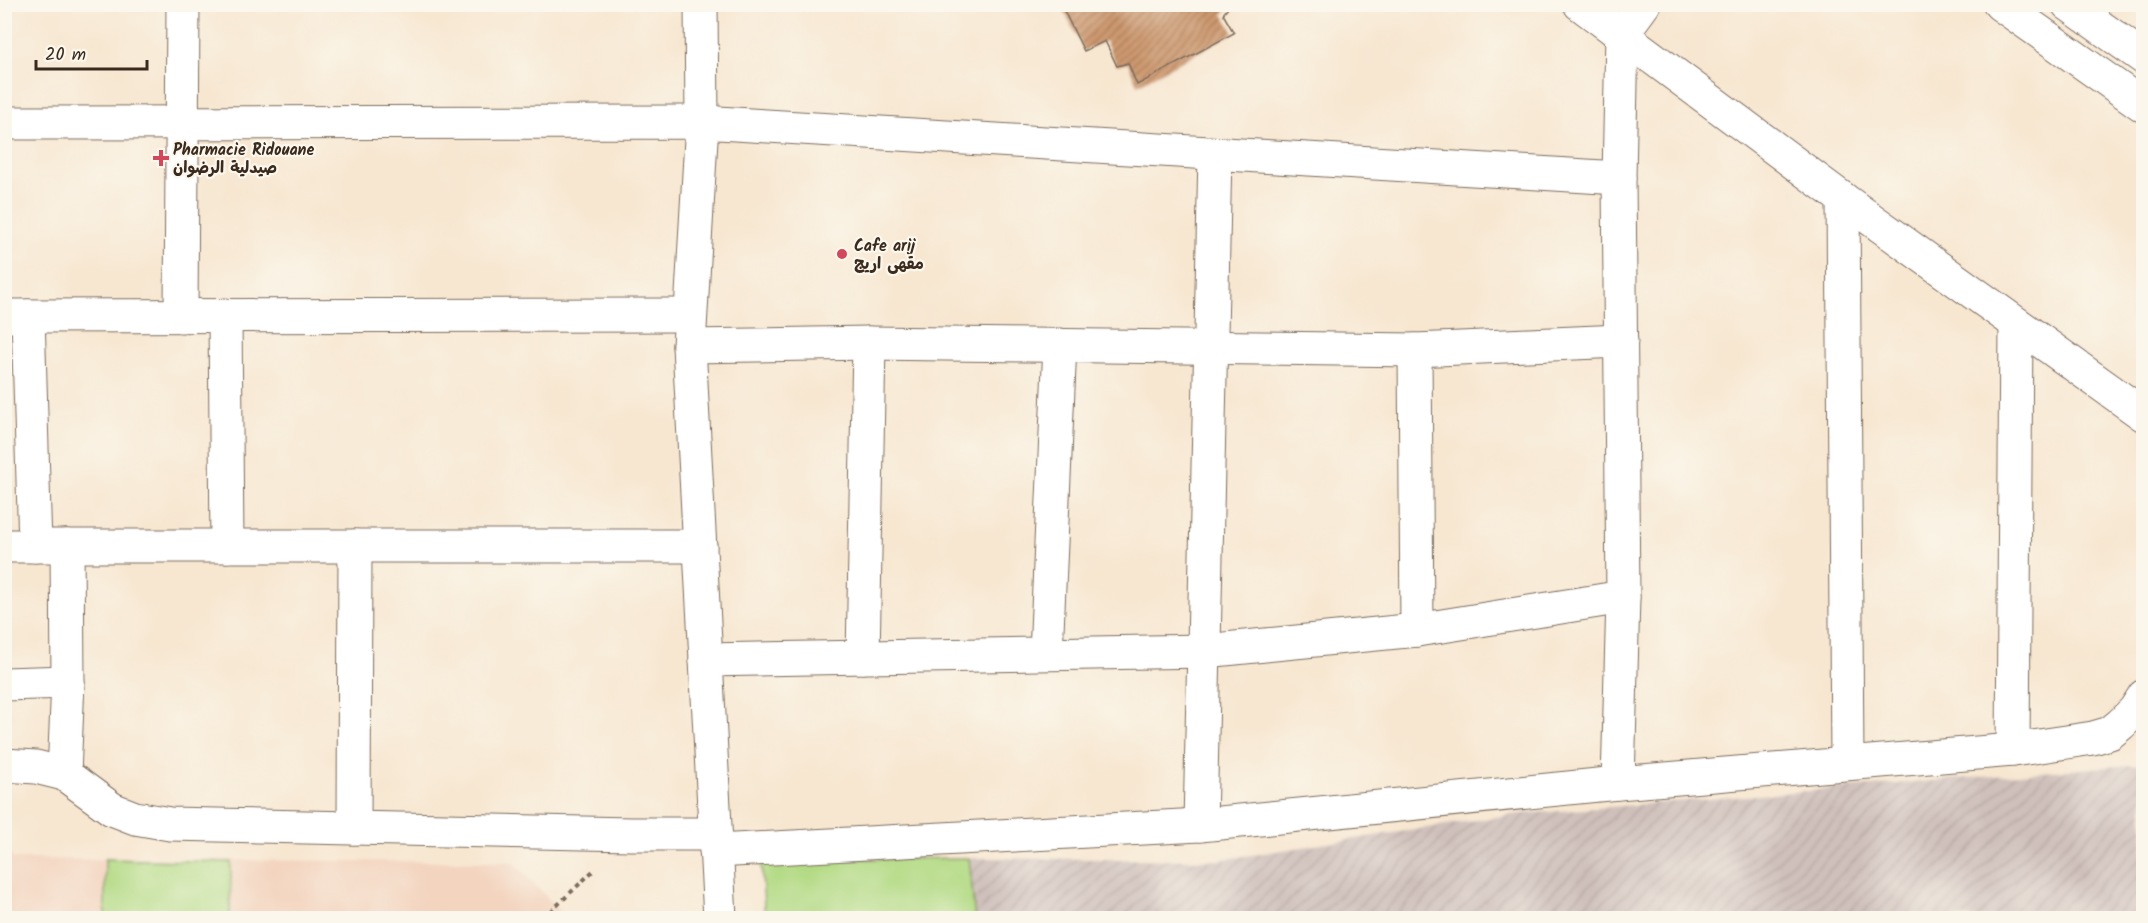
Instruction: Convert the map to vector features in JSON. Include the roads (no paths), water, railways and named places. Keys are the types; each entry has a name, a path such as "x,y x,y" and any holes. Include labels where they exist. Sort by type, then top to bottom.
{"street":[{"path":"181,316 183,4"},
{"path":"701,4 702,122 689,330 720,918"},
{"path":"1580,4 1843,199 2144,415"},
{"path":"1618,783 1623,597 1619,178 1622,34 1644,4"},
{"path":"2000,4 2144,106"},
{"path":"2068,4 2144,58"},
{"path":"4,123 702,122 1619,178"},
{"path":"1200,825 1215,154"},
{"path":"1843,199 1847,763"},
{"path":"700,546 20,546 16,316 225,315 689,330 869,343 1415,350 1621,341"},
{"path":"225,315 227,546"},
{"path":"2013,750 2016,324"},
{"path":"863,657 869,343"},
{"path":"1046,653 1060,345"},
{"path":"1415,350 1417,630"},
{"path":"64,774 68,682 67,546"},
{"path":"354,828 355,546"},
{"path":"706,660 1205,651 1417,630 1623,597"},
{"path":"4,684 68,682"},
{"path":"4,765 36,767 64,774 112,809 135,818 170,824 632,834 715,842 1200,825 1618,783 2013,750 2093,738 2110,733 2135,710 2144,696"}],"place":[{"name":"Pharmacie Ridouane صيدلية الرضوان","path":"161,158"},
{"name":"Cafe arij مقهى اريج","path":"842,254"}]}
